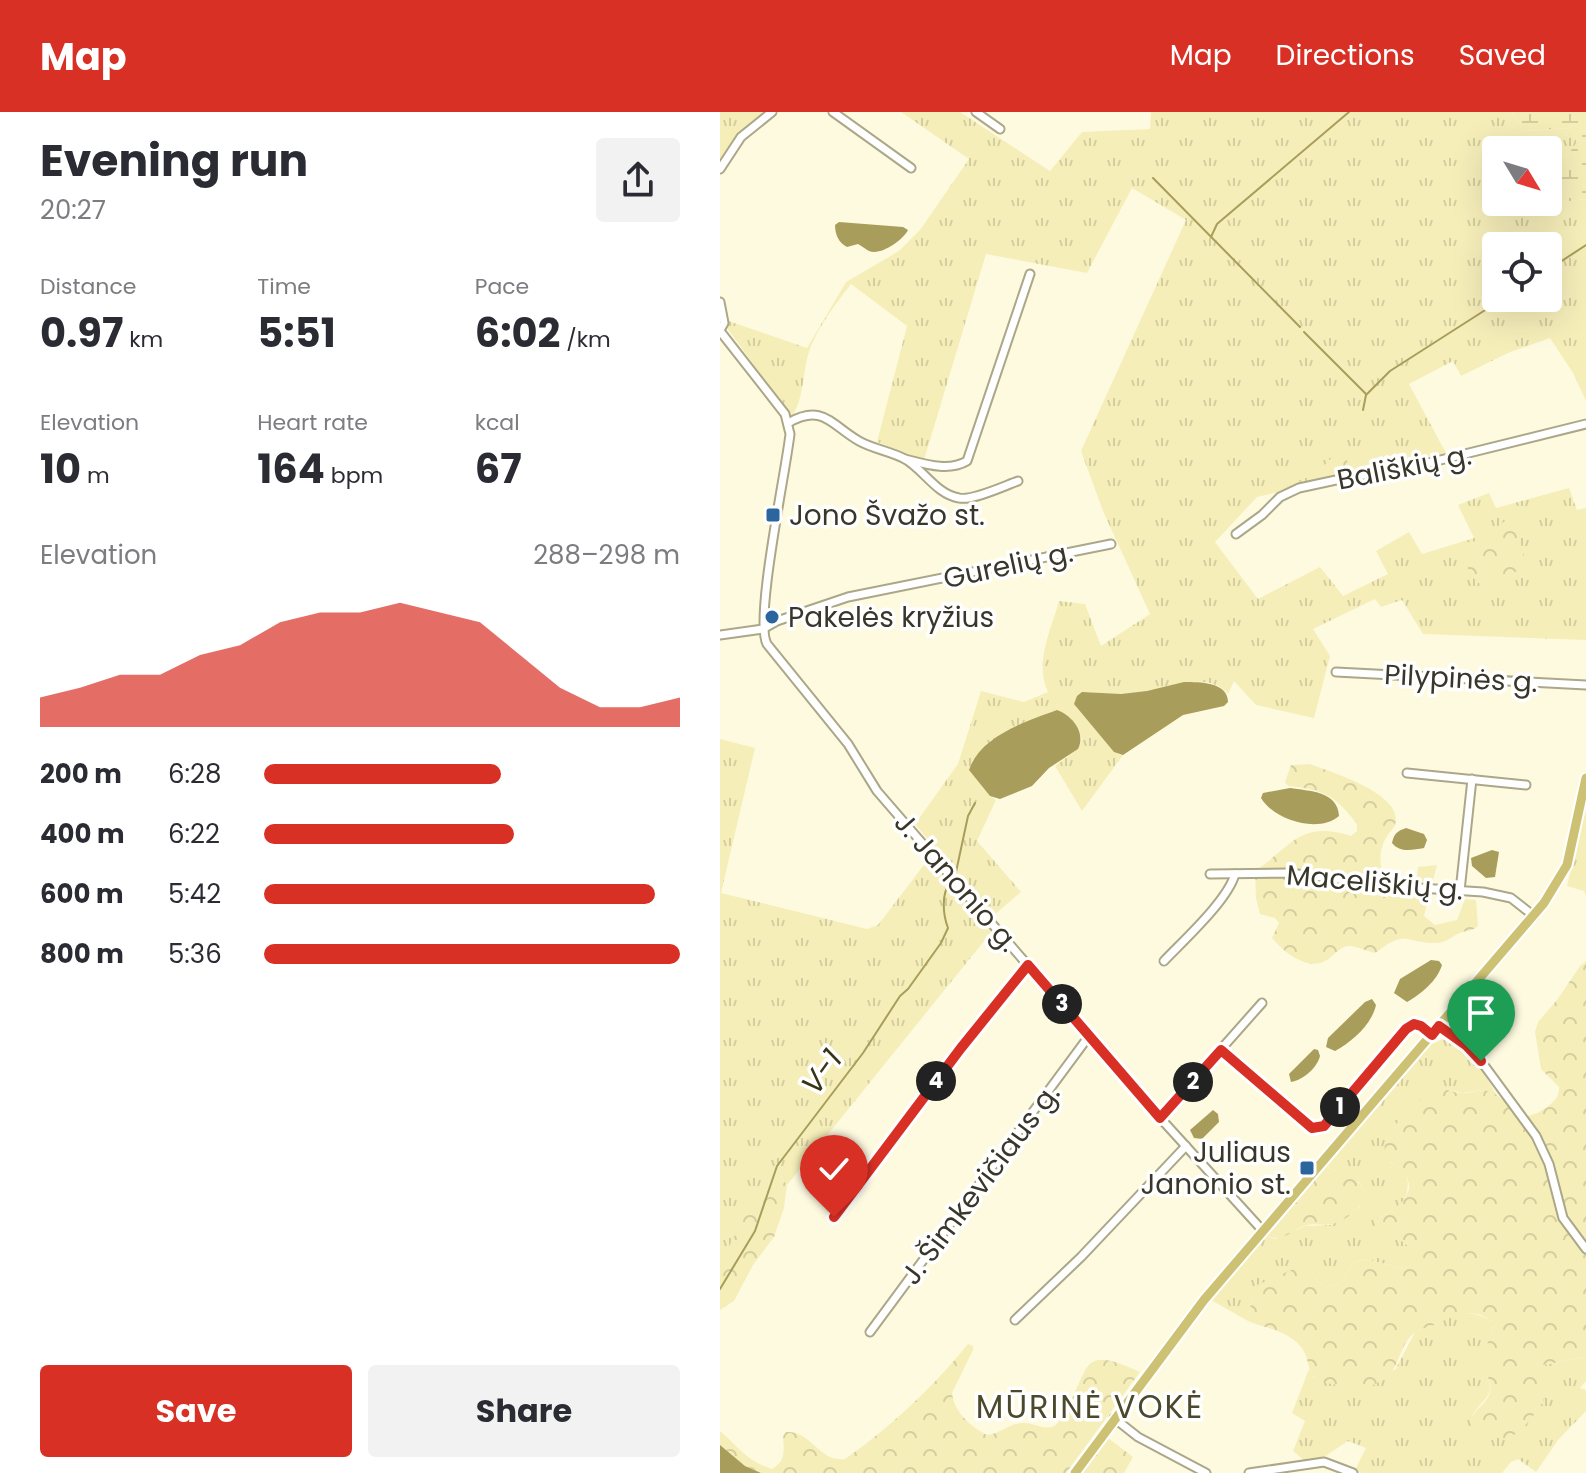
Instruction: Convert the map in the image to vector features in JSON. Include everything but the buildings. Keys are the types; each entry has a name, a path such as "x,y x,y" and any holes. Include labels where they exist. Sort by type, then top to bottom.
{"main road":[{"path":"1075,1473 1204,1300 1553,891 1567,865 1586,778"}],"street":[{"path":"720,169 741,137 772,112"},
{"path":"833,112 911,168"},
{"path":"976,112 1000,129"},
{"path":"788,423 806,414 824,417 861,442 905,459 935,466 962,465 967,461 1030,274"},
{"path":"720,302 724,323 720,331 780,407 788,423 788,452 763,629"},
{"name":"Bališkių g.","path":"1236,534 1280,497 1299,488 1400,470 1586,424"},
{"path":"905,459 944,492 964,499 1018,481"},
{"name":"Gurelių g.","path":"720,635 763,629 777,621 848,597 1111,544"},
{"name":"J. Janonio g.","path":"763,629 767,644 848,744 877,791 1160,1118 1263,1231"},
{"name":"Pilypinės g.","path":"1336,672 1586,685"},
{"path":"1407,773 1526,785"},
{"path":"1460,891 1472,779"},
{"name":"Maceliškių g.","path":"1210,874 1289,873 1483,892 1511,898 1534,916"},
{"path":"1164,961 1208,913 1232,883 1235,874"},
{"path":"834,1217 961,1048 1028,965"},
{"path":"1160,1118 1262,1003"},
{"path":"1221,1050 1312,1128 1318,1129 1324,1126 1406,1029 1418,1024 1432,1035"},
{"path":"1439,1026 1467,1046 1481,1061 1536,1136 1549,1164 1563,1218 1586,1249"},
{"name":"J. Šimkevičiaus g.","path":"870,1332 1089,1036"},
{"path":"1015,1320 1081,1257 1186,1146"},
{"path":"1114,1418 1138,1437 1206,1473"},
{"path":"1249,1473 1324,1462 1353,1473"}],"green space":[{"path":"720,112 764,112 736,139 720,163"},
{"path":"901,112 960,112 1050,171 1082,132 1150,129 1151,112 1512,112 1524,131 1568,128 1576,137 1577,144 1562,158 1562,136 1482,136 1482,216 1562,216 1562,202 1586,199 1586,401 1573,373 1550,338 1508,353 1461,376 1453,361 1409,384 1447,455 1395,469 1349,475 1257,497 1215,542 1258,599 1320,567 1343,596 1388,574 1376,551 1409,532 1422,554 1474,538 1458,505 1489,493 1496,508 1569,488 1577,510 1586,508 1586,640 1423,634 1402,600 1381,607 1375,599 1313,629 1330,656 1314,718 1256,705 1234,681 1228,694 1220,687 1199,682 1137,693 1088,692 1118,754 1123,755 1082,811 1055,766 1078,749 1082,738 1057,710 1012,730 973,761 990,796 996,800 977,841 1021,892 992,917 915,824 958,764 981,691 1024,702 1048,692 1043,658 1059,601 1085,604 1101,646 1150,614 1103,511 1081,451 1186,220 1132,188 1087,273 986,254 924,460 877,442 907,326 851,284 813,341 799,402 791,417 720,318 807,348 846,282 899,251 920,230 969,159"},
{"path":"1512,112 1586,112 1586,199 1562,202 1562,158 1568,155 1576,143 1576,137 1567,128 1524,131"},
{"path":"1337,452 1352,465 1350,471 1332,479 1313,478 1312,475"},
{"path":"1505,521 1520,543 1524,569 1480,584 1472,577 1459,550 1463,543 1477,541"},
{"path":"720,739 755,748 721,893 867,929 878,925 930,857 993,930 787,1185 780,1176 720,1264"},
{"path":"1310,764 1364,786 1389,804 1395,814 1395,825 1384,841 1380,861 1388,888 1414,896 1418,867 1437,865 1424,916 1435,925 1457,920 1465,899 1476,900 1478,926 1440,943 1400,939 1376,953 1347,946 1326,961 1316,964 1294,958 1277,943 1272,938 1279,923 1275,918 1260,914 1255,871 1308,833 1320,831 1351,836 1357,831 1357,824 1335,800 1320,792 1288,786 1285,782 1291,765"},
{"path":"1586,806 1586,896 1584,891 1567,886"},
{"path":"1586,961 1586,1357 1543,1365 1548,1389 1543,1402 1518,1433 1507,1438 1483,1437 1472,1424 1472,1418 1490,1392 1488,1379 1481,1367 1493,1324 1479,1314 1455,1316 1414,1333 1394,1368 1383,1380 1373,1385 1350,1386 1318,1380 1302,1348 1294,1340 1248,1321 1257,1285 1296,1268 1310,1270 1327,1287 1339,1284 1354,1262 1365,1259 1405,1269 1414,1262 1414,1255 1406,1245 1375,1227 1375,1220 1402,1202 1409,1189 1404,1173 1386,1155 1387,1137 1409,1110 1437,1087 1459,1093 1480,1090 1496,1094 1519,1115 1535,1114 1552,1103 1559,1087 1541,1069 1535,1032 1538,1022"},
{"path":"1443,1039 1469,1053 1497,1095 1481,1090 1462,1093 1437,1087 1387,1136 1385,1144 1391,1163 1404,1171 1408,1182 1407,1193 1403,1203 1376,1220 1375,1226 1407,1245 1415,1262 1405,1269 1365,1259 1354,1262 1339,1284 1327,1287 1310,1270 1252,1296 1248,1321 1211,1300 1266,1236 1275,1239 1305,1226 1331,1225 1359,1208 1364,1198 1360,1183 1326,1166 1427,1046"},
{"path":"1326,1166 1360,1184 1365,1196 1358,1208 1333,1224 1307,1225 1278,1238 1266,1236"},
{"path":"774,1174 787,1185 784,1208 774,1237 753,1265 734,1301 720,1310 720,1264 760,1186"},
{"path":"1459,1313 1482,1316 1493,1324 1482,1367 1490,1383 1489,1394 1472,1416 1543,1365 1586,1357 1586,1381 1580,1388 1586,1390 1586,1411 1558,1440 1536,1472 1518,1459 1502,1473 1361,1473 1355,1470 1366,1448 1348,1441 1324,1457 1306,1462 1293,1451 1305,1421 1292,1413 1309,1369 1314,1378 1395,1370 1415,1332"},
{"path":"968,1344 973,1346 973,1350 952,1393 953,1400 964,1418 987,1435 1018,1423 1047,1428 1054,1426 1089,1365 1096,1361 1106,1360 1140,1372 1066,1473 761,1473 745,1466 720,1445 720,1431 749,1458 772,1469 782,1459 783,1436 786,1432 795,1433 829,1456 845,1459 910,1406"},
{"path":"1108,1438 1133,1457 1124,1473 1083,1473"}],"shaded area":[{"path":"839,222 903,227 908,230 891,246 874,252 858,244 847,247 842,243 835,229"},
{"path":"1184,682 1218,687 1227,695 1228,702 1224,706 1183,715 1123,755 1114,752 1074,704 1082,692 1121,694"},
{"path":"1057,710 1068,716 1079,731 1078,749 1049,768 1032,786 1000,799 990,796 969,770 975,758 1006,731"},
{"path":"1290,788 1328,797 1334,802 1339,816 1320,824 1297,822 1276,813 1261,798 1263,793"},
{"path":"1406,828 1424,834 1427,840 1424,848 1402,850 1392,843 1396,833"},
{"path":"1492,850 1499,852 1495,877 1486,878 1472,866 1471,858"},
{"path":"1431,960 1439,961 1442,965 1423,991 1407,1002 1394,993 1400,979"},
{"path":"1372,999 1376,1005 1374,1012 1360,1032 1335,1051 1326,1047 1328,1038"},
{"path":"1314,1049 1320,1056 1316,1065 1305,1076 1291,1082 1289,1074"},
{"path":"1213,1110 1218,1114 1219,1122 1202,1139 1194,1138 1190,1130"},
{"path":"720,1445 745,1466 761,1473 720,1473"}],"waterway":[{"path":"1211,237 1217,224 1349,112"},
{"path":"1153,178 1300,327"},
{"path":"1562,261 1586,245"},
{"path":"1363,410 1366,395 1390,371 1482,312"},
{"path":"1304,332 1366,394"},
{"name":"V-1","path":"956,872 968,816 975,803"},
{"name":"V-1","path":"720,1289 755,1231 777,1166 941,943 948,928 944,905 950,883"}],"place":[{"name":"Jono Švažo st.","path":"773,515"},
{"name":"Pakelės kryžius","path":"772,617"},
{"name":"Juliaus Janonio st.","path":"1307,1168"}],"district":[{"name":"MŪRINĖ VOKĖ","path":"1090,1407"}],"route":[{"path":"834,1217 961,1048 1028,965 1160,1118 1221,1050 1312,1128 1318,1129 1324,1126 1406,1029 1414,1024 1432,1035 1439,1026 1467,1046 1481,1061"}]}
